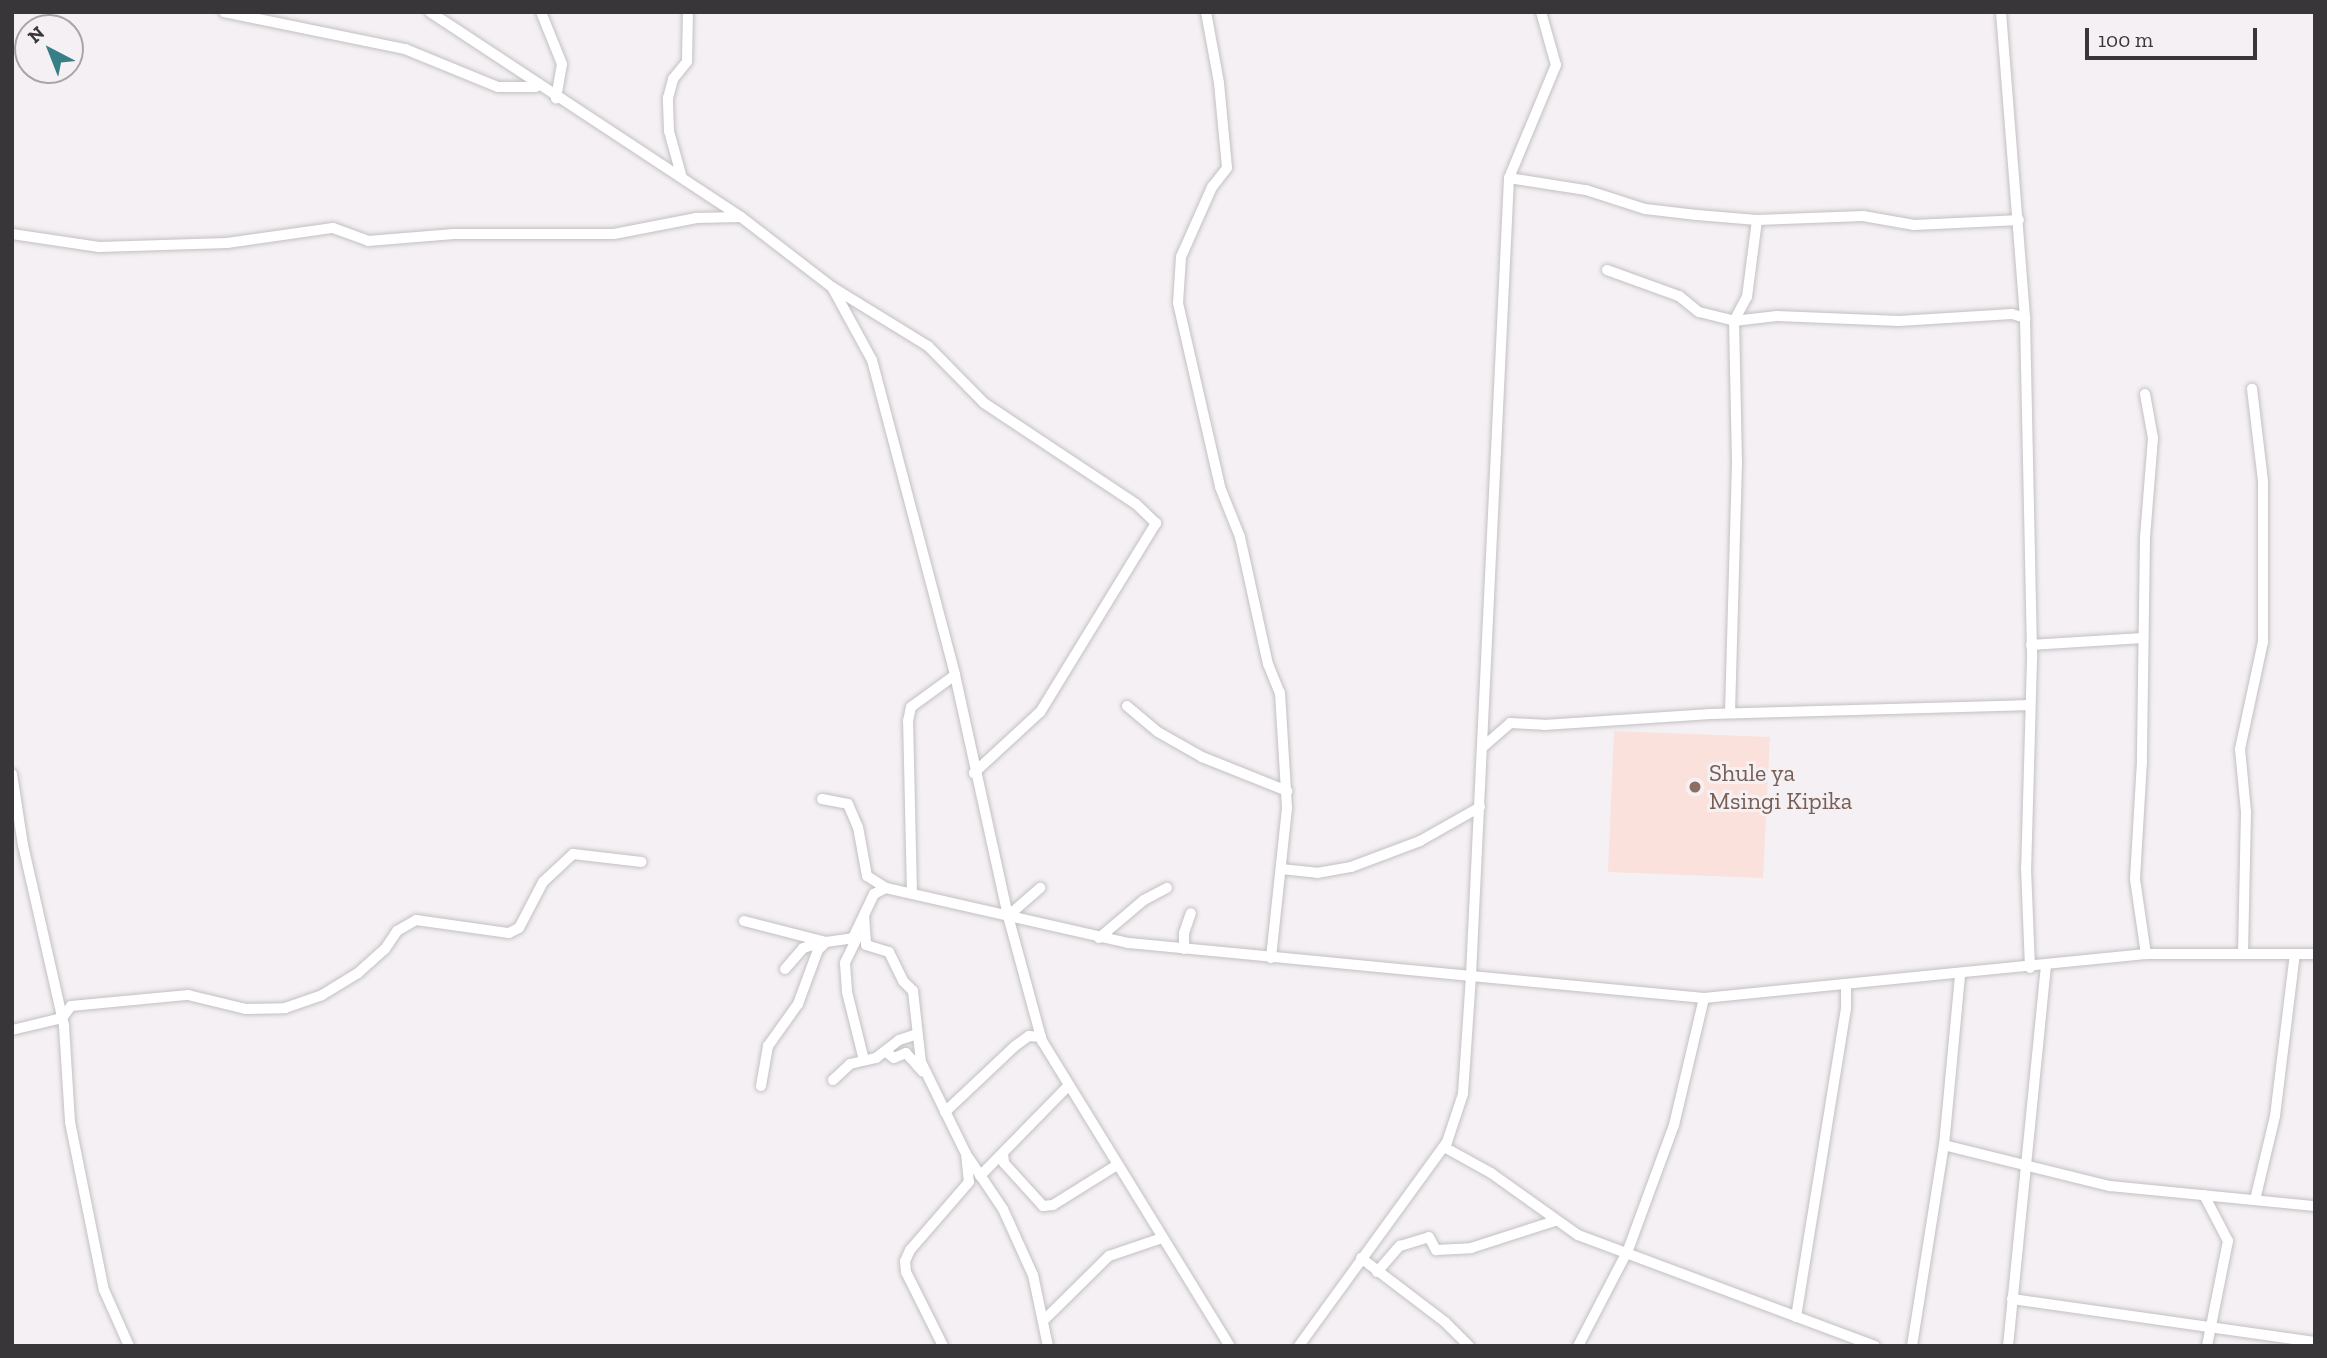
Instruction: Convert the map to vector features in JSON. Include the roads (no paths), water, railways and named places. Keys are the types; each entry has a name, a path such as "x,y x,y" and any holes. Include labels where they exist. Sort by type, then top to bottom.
{"street":[{"path":"224,12 405,49 498,87 539,87"},
{"path":"430,12 539,87 741,217 831,287 928,346 984,403 1136,504 1156,523 1040,712 974,773"},
{"path":"541,12 562,64 556,98"},
{"path":"682,178 669,131 668,97 673,79 687,62 688,12"},
{"path":"1206,12 1222,106 1227,168 1212,187 1181,257 1178,303 1220,487 1240,537 1268,664 1280,693 1287,791 1271,958"},
{"path":"1299,1346 1444,1147 1463,1094 1484,746 1509,178 1556,65 1541,12"},
{"path":"2001,12 2025,318 2031,645 2026,868 2031,968"},
{"path":"1509,178 1586,190 1645,209 1758,220 1863,216 1914,225 2019,220"},
{"path":"12,234 99,247 227,243 333,228 368,241 454,234 614,234 696,218 741,217"},
{"path":"1730,713 1737,463 1734,321 1747,297 1758,220"},
{"path":"1606,270 1679,296 1699,312 1734,321 1777,316 1899,321 2012,314 2025,318"},
{"path":"831,287 872,360 955,675 974,773 1008,916 1041,1037 1230,1346"},
{"path":"2243,954 2246,812 2240,749 2263,642 2263,481 2252,389"},
{"path":"2145,394 2153,438 2142,638 2135,879 2146,954"},
{"path":"2031,645 2142,638"},
{"path":"912,894 908,721 911,707 955,675"},
{"path":"1484,746 1510,723 1544,725 1730,713 2030,705"},
{"path":"1127,706 1158,732 1202,757 1287,791"},
{"path":"12,774 23,845 62,1018 70,1122 104,1290 129,1346"},
{"path":"822,799 848,804 858,827 867,876 886,888 1099,938 1184,949 1704,998 2046,967 2146,954 2315,954"},
{"path":"1281,869 1317,873 1351,867 1420,841 1479,807"},
{"path":"12,834 23,845"},
{"path":"57,995 71,1006 188,995 246,1009 285,1008 322,995 358,973 384,949 397,931 416,920 509,933 519,928 543,882 573,855 642,862"},
{"path":"864,1060 847,992 845,963 853,938 874,894 886,888"},
{"path":"1008,916 1040,888"},
{"path":"1099,938 1167,888"},
{"path":"1184,949 1184,933 1191,913"},
{"path":"864,915 866,945"},
{"path":"744,921 826,942"},
{"path":"785,969 803,948 826,942 863,939 866,945 889,952 914,991 917,1047 945,1112 966,1154 1003,1209 1033,1275 1048,1346"},
{"path":"761,1086 768,1046 798,1004 818,950 826,942"},
{"path":"2255,1200 2275,1116 2295,954"},
{"path":"2008,1346 2023,1162 2046,967"},
{"path":"1912,1346 1944,1146 1960,975"},
{"path":"1796,1317 1846,1008 1846,986"},
{"path":"1578,1346 1628,1250 1674,1125 1704,998"},
{"path":"12,1030 62,1018 71,1006"},
{"path":"833,1080 850,1064 886,1052 899,1040 917,1034"},
{"path":"945,1112 1015,1046 1029,1036 1041,1037"},
{"path":"886,1052 894,1058 906,1053 922,1072 929,1073"},
{"path":"980,1176 1069,1085"},
{"path":"1944,1146 2023,1162 2110,1186 2315,1206"},
{"path":"1444,1147 1491,1173 1578,1235 1628,1250 1875,1346"},
{"path":"1003,1153 1004,1163 1043,1206 1053,1205 1117,1165"},
{"path":"943,1346 906,1272 905,1261 969,1182 966,1154"},
{"path":"2204,1195 2217,1212 2228,1241 2213,1328 2207,1346"},
{"path":"1377,1272 1400,1246 1429,1237 1436,1250 1471,1248 1555,1221"},
{"path":"1043,1321 1109,1256 1162,1238"},
{"path":"1361,1258 1445,1322 1469,1346"},
{"path":"2012,1299 2315,1342"}],"place":[{"name":"Shule ya Msingi Kipika","path":"1695,787"}]}
